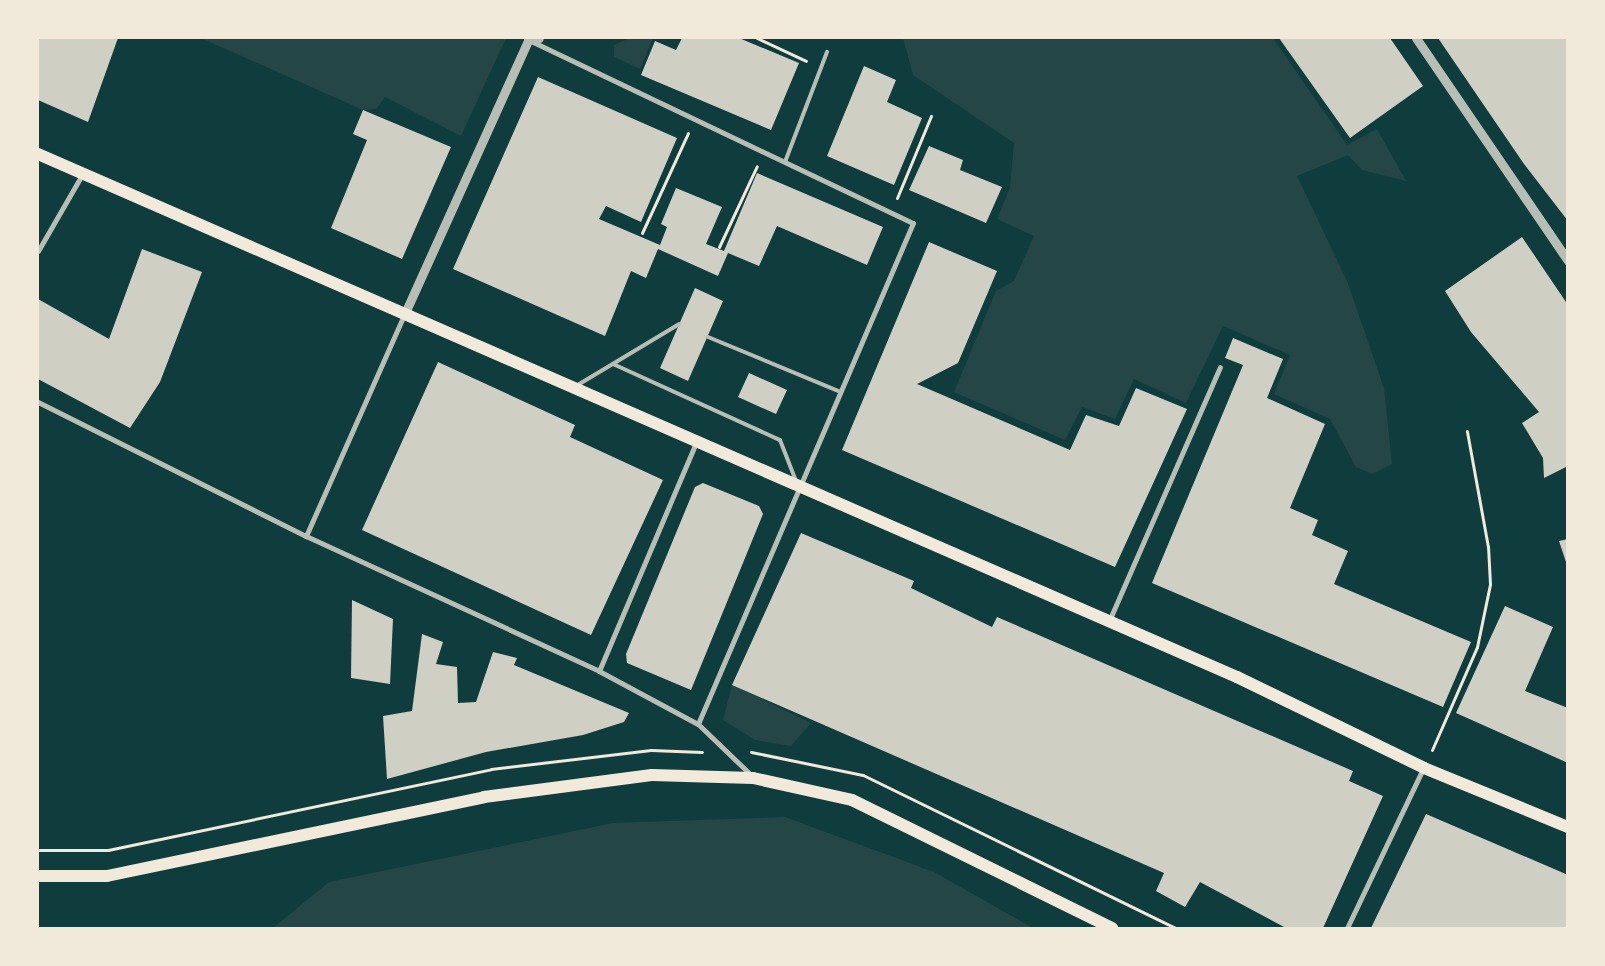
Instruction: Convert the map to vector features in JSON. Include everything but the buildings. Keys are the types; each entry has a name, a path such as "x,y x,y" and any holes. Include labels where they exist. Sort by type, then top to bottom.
{"main road":[{"path":"38,154 405,313 800,490 1237,677 1424,768 1568,828"},
{"path":"38,876 107,876 484,797 652,775 753,778 852,800 1112,928"}],"street":[{"path":"528,39 539,38"},
{"path":"1416,38 1568,261"},
{"path":"528,39 913,223 698,724"},
{"path":"306,536 528,39"},
{"path":"38,250 84,173"},
{"path":"1108,623 1220,367"},
{"path":"38,402 306,536 599,672 698,724 753,778"},
{"path":"599,672 696,443"},
{"path":"1347,928 1424,768"}],"lane":[{"path":"784,162 827,52"},
{"path":"574,388 679,324"},
{"path":"708,337 841,392"},
{"path":"613,364 780,440 800,490"}],"path":[{"path":"757,38 820,68"},
{"path":"891,213 931,116"},
{"path":"642,233 694,119"},
{"path":"719,247 764,152"},
{"path":"1424,768 1477,647 1490,584 1488,547 1467,431"},
{"path":"38,850 108,850 491,769 651,750 728,753 762,752 862,775 1175,928"}],"shaded area":[{"path":"201,38 506,38 461,136 385,97 376,109 363,110"},
{"path":"630,38 653,38 640,69 614,57 614,45"},
{"path":"903,38 1273,38 1347,145 1377,129 1406,181 1362,170 1348,155 1297,176 1347,281 1384,388 1392,464 1372,474 1356,467 1330,419 1274,394 1290,355 1223,326 1186,403 1134,379 1115,419 1082,407 1065,440 954,392 996,291 1014,281 1034,236 997,219 1010,188 1014,143 913,75"},
{"path":"732,685 811,723 791,746 755,740 723,720"},
{"path":"785,817 934,872 1033,928 273,928 329,882 613,823"}]}
